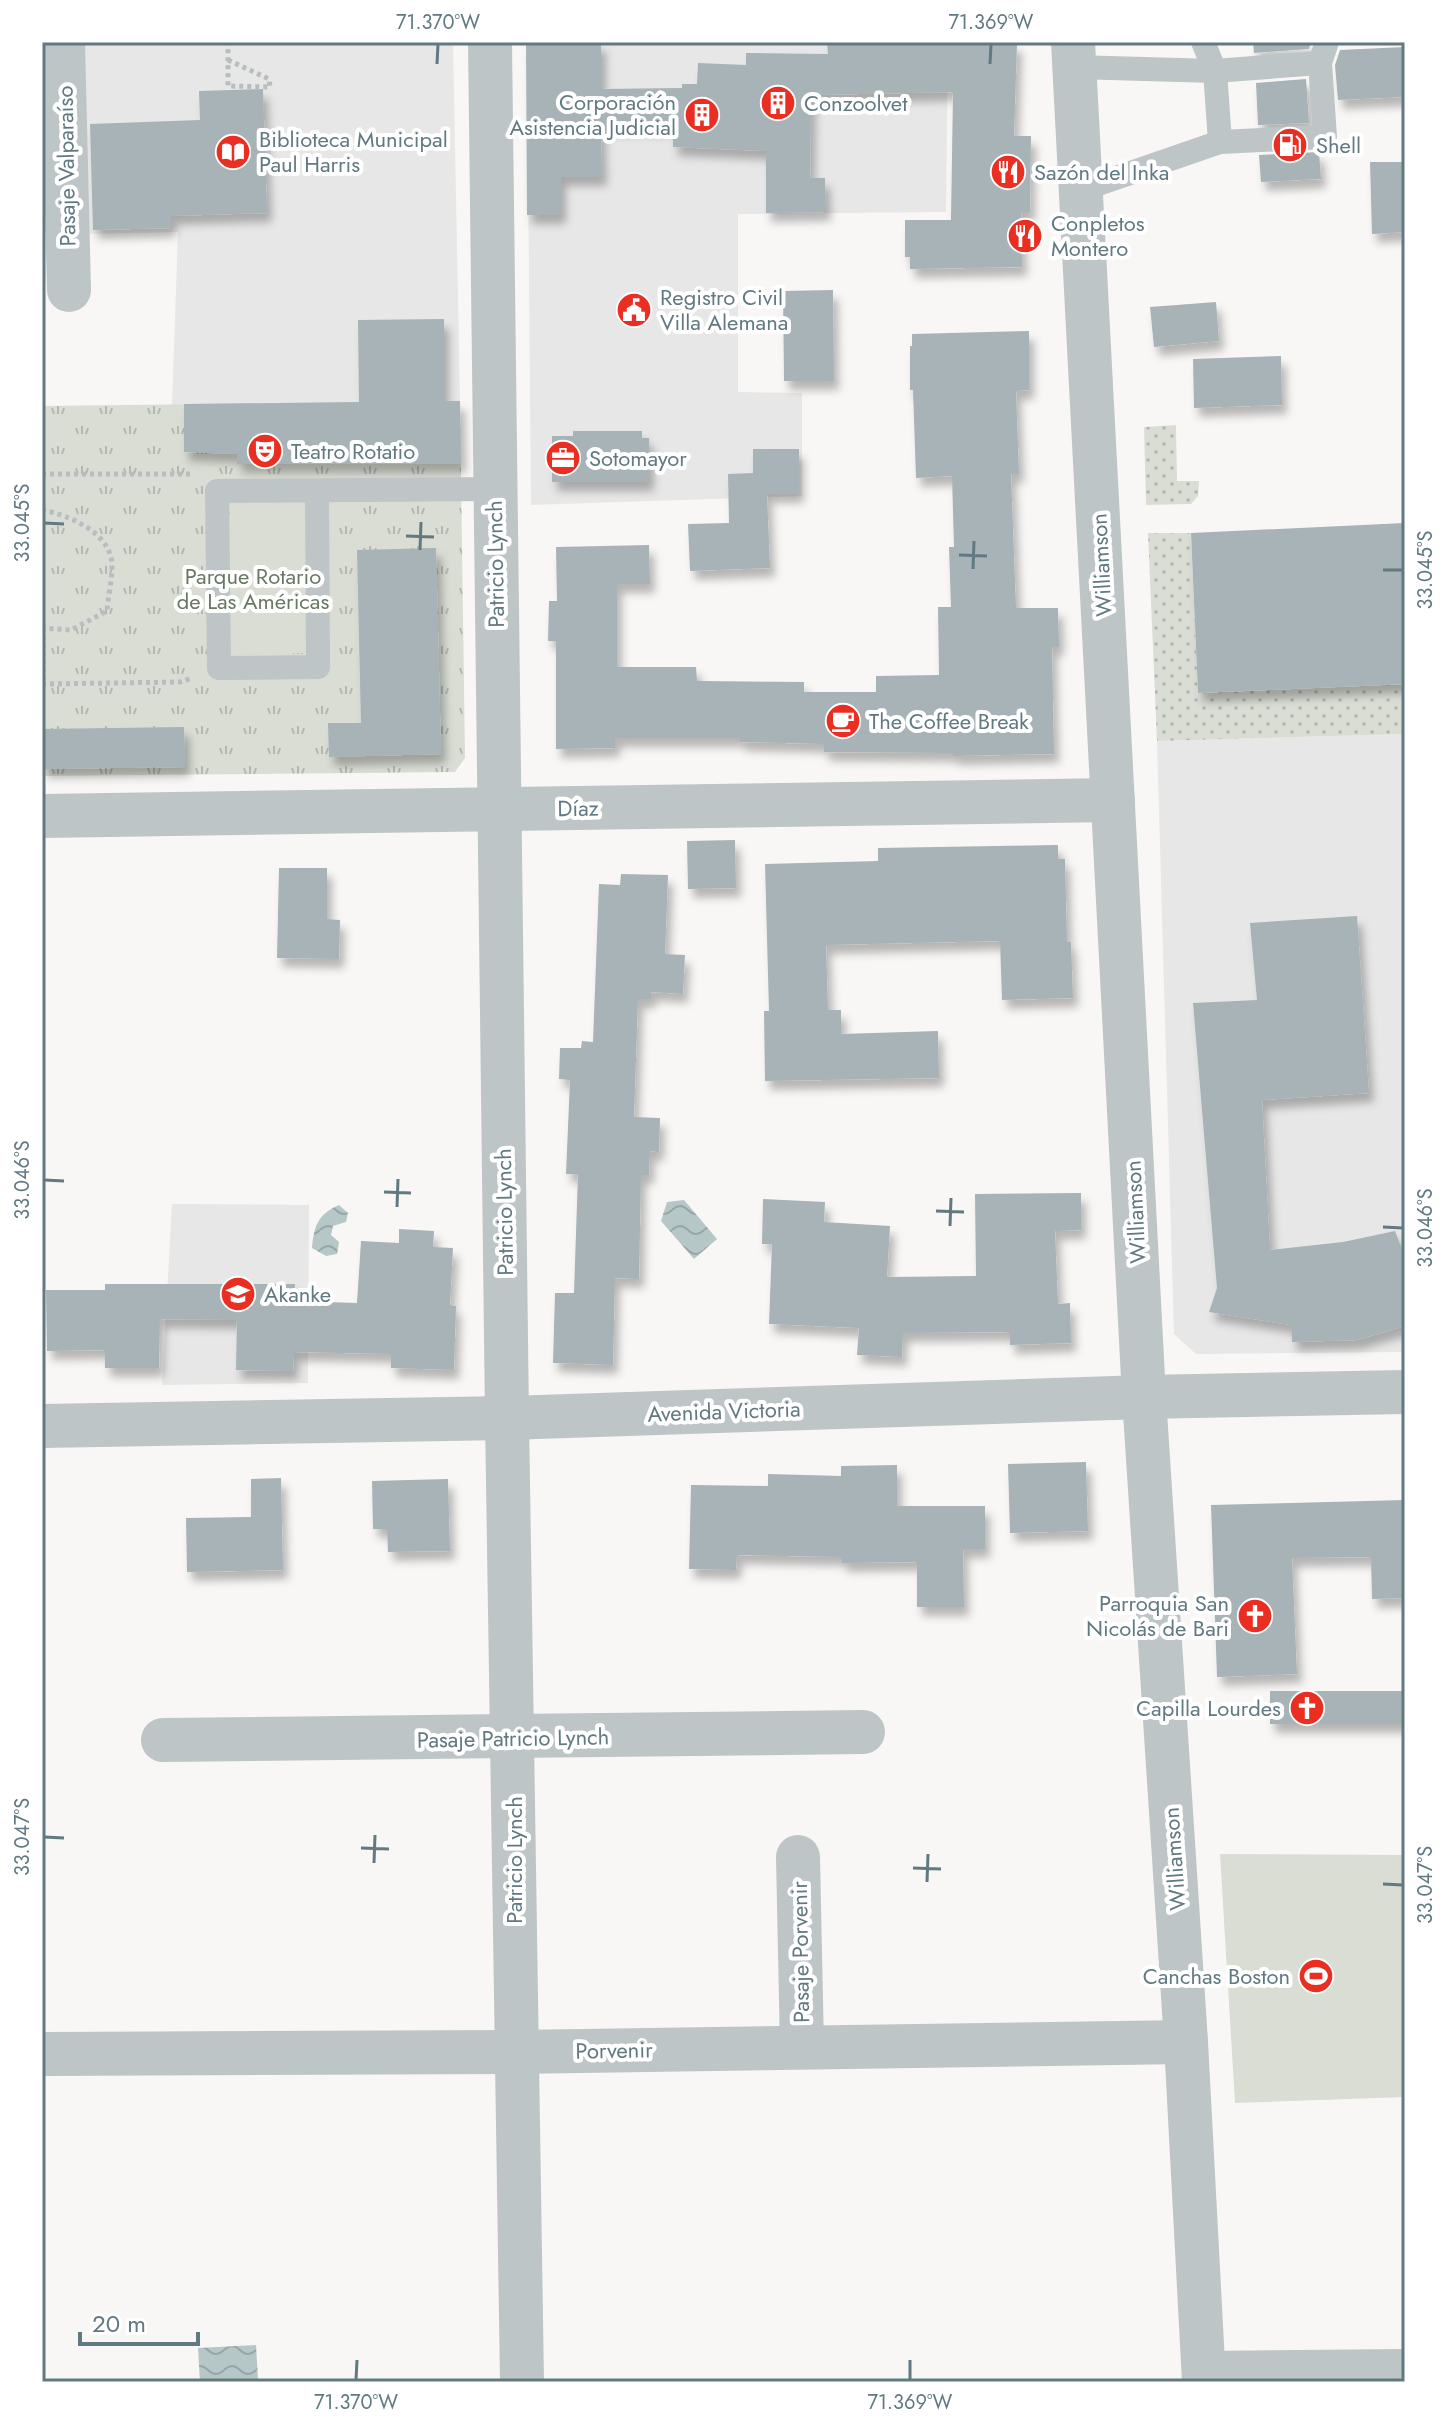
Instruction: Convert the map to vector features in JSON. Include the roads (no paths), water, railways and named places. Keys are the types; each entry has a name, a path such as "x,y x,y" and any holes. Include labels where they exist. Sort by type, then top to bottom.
{"street":[{"name":"Pasaje Valparaíso","path":"63,42 69,290"},
{"name":"Patricio Lynch","path":"490,42 498,809 522,2382"},
{"name":"Williamson","path":"1074,55 1144,1397 1186,2042 1204,2378"},
{"name":"Díaz","path":"42,816 1113,800"},
{"name":"Avenida Victoria","path":"42,1426 507,1418 1144,1397 1405,1392"},
{"name":"Pasaje Patricio Lynch","path":"163,1740 863,1732"},
{"name":"Pasaje Porvenir","path":"798,1857 802,2047"},
{"name":"Porvenir","path":"42,2054 515,2052 1186,2042"},
{"path":"1204,2378 1405,2371"}],"lane":[{"path":"1203,42 1215,71 1220,142"},
{"path":"1074,55 1215,71 1324,52 1325,137 1220,142 1081,190"},
{"path":"317,491 318,667 219,668 217,491 495,489"}],"water":[{"path":"684,1200 717,1239 694,1259 661,1221 667,1202"},
{"path":"339,1205 348,1213 346,1222 333,1226 331,1235 339,1242 337,1254 326,1256 312,1248 314,1233 322,1217"},
{"path":"256,2345 258,2379 200,2382 198,2348"}],"place":[{"name":"Conzoolvet","path":"778,103"},
{"name":"Corporación Asistencia Judicial","path":"702,115"},
{"name":"Shell","path":"1290,145"},
{"name":"Biblioteca Municipal Paul Harris","path":"233,152"},
{"name":"Sazón del Inka","path":"1008,172"},
{"name":"Conpletos Montero","path":"1025,236"},
{"name":"Registro Civil Villa Alemana","path":"634,310"},
{"name":"Teatro Rotatio","path":"265,451"},
{"name":"Sotomayor","path":"563,458"},
{"name":"The Coffee Break","path":"843,721"},
{"name":"Akanke","path":"238,1294"},
{"name":"Parroquia San Nicolás de Bari","path":"1255,1616"},
{"name":"Capilla Lourdes","path":"1307,1708"},
{"name":"Canchas Boston","path":"1316,1976"}],"park label":[{"name":"Parque Rotario de Las Américas","path":"253,588"}]}
